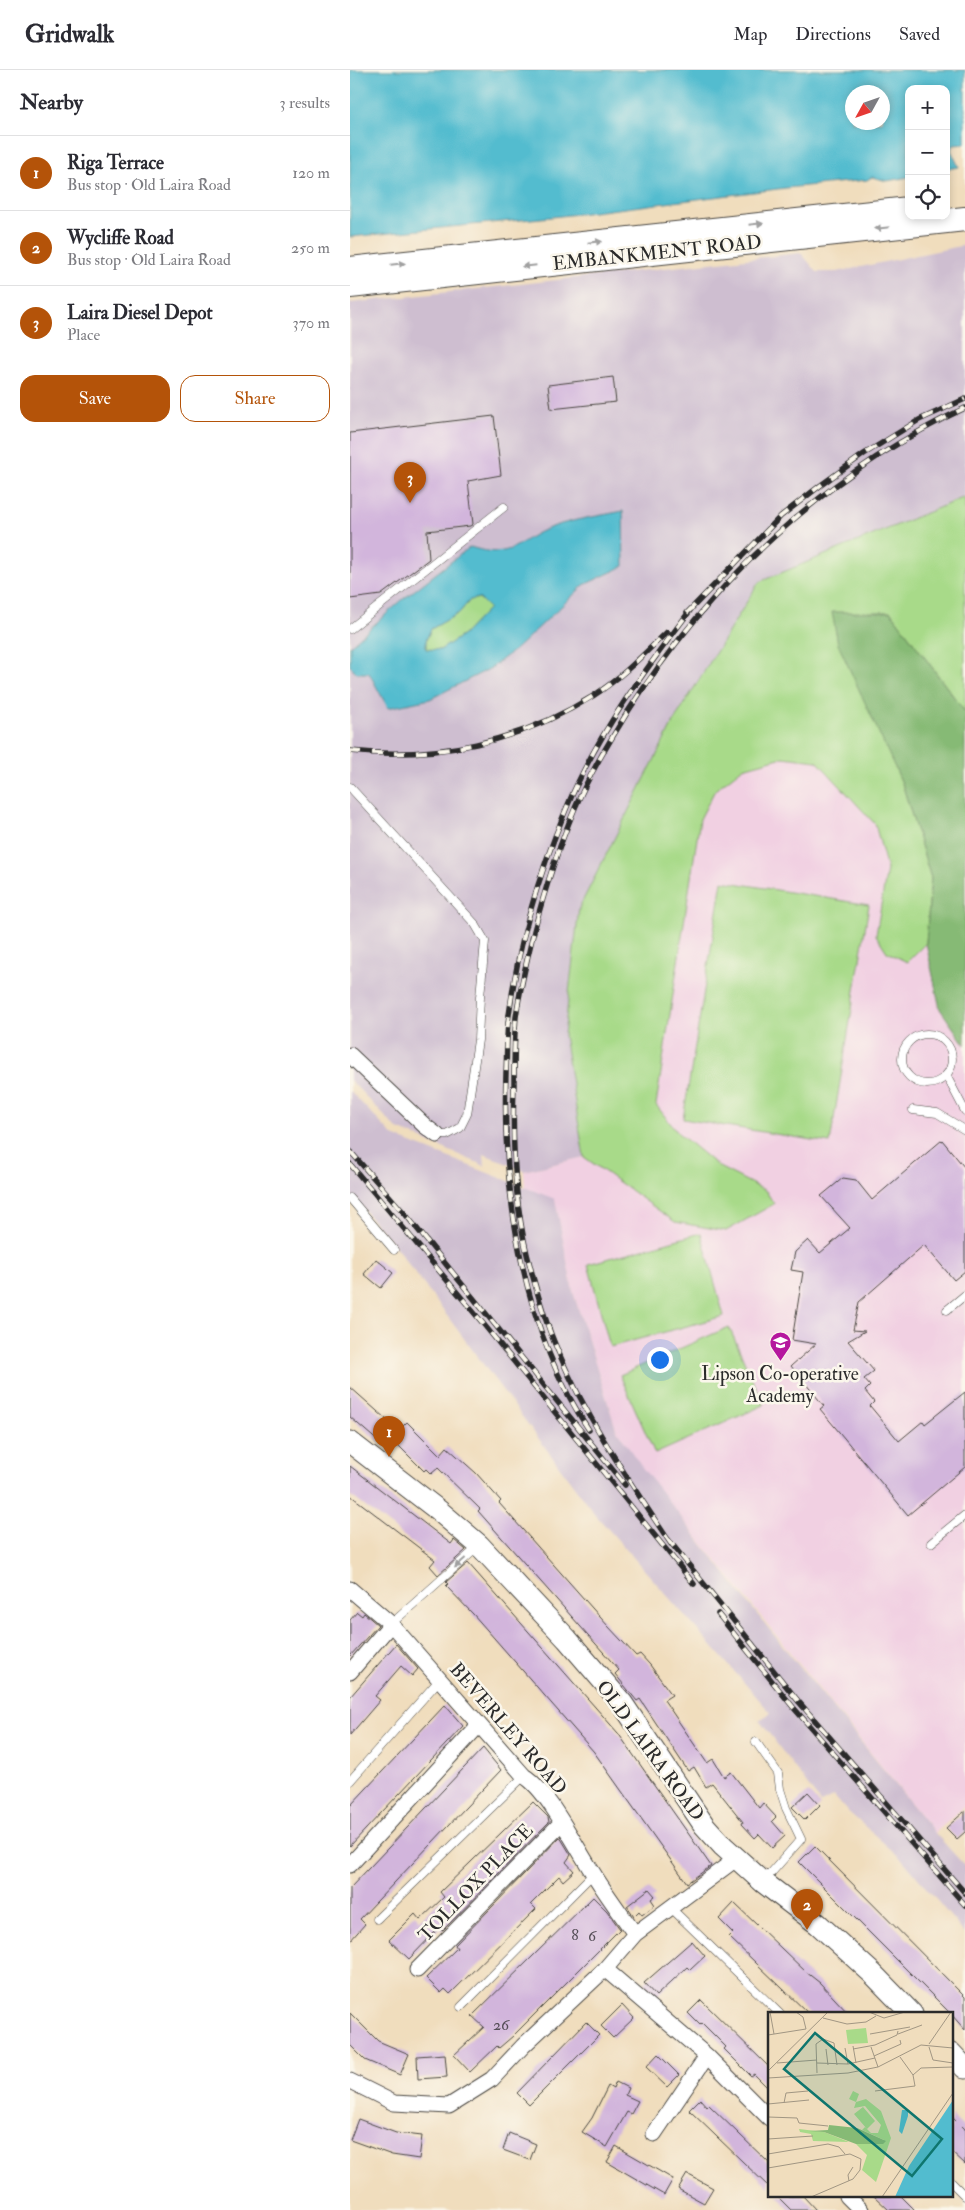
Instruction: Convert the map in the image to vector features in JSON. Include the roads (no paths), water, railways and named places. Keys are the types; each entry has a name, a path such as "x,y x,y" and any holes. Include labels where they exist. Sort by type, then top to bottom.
{"main road":[{"path":"950,205 965,203"},
{"name":"EMBANKMENT ROAD","path":"350,269 905,208"},
{"name":"EMBANKMENT ROAD","path":"350,286 965,219"},
{"name":"OLD LAIRA ROAD","path":"350,1442 438,1510 479,1546 567,1639 622,1703 704,1825 736,1859 818,1924 874,1974 910,2012"},
{"path":"952,2055 965,2068"}],"street":[{"path":"350,1055 424,1126 437,1135"},
{"name":"BEVERLEY ROAD","path":"351,1591 391,1624 441,1678 524,1776 533,1781 562,1822 593,1874 635,1934"},
{"path":"350,1672 391,1624"},
{"path":"350,1865 479,1725"},
{"name":"TOLLOX PLACE","path":"417,1970 562,1822"},
{"path":"350,2081 394,2102 449,2106 492,2079 523,2046 605,1969 635,1934 736,1859"},
{"path":"605,1969 708,2056 768,2117"},
{"path":"654,2134 708,2056"},
{"path":"849,2198 861,2210"}],"lane":[{"path":"350,629 504,507"},
{"path":"350,787 475,924 486,941 478,1040 467,1114 460,1128 447,1135 437,1135"},
{"path":"946,1075 940,1080 926,1084 912,1080 907,1074 902,1060 903,1053 911,1040 926,1034 941,1039 950,1052 951,1060 946,1075 965,1111"},
{"path":"912,1110 937,1112 965,1130"},
{"path":"350,1198 394,1250"},
{"path":"947,1310 965,1295"},
{"path":"931,1543 965,1515"},
{"path":"391,1624 479,1546"},
{"path":"350,1781 422,1697 441,1678"},
{"path":"756,1742 778,1773 780,1789 786,1808 801,1839 763,1882"},
{"path":"377,1919 524,1776"},
{"path":"461,2007 593,1874"},
{"path":"671,1908 778,2012"},
{"path":"952,2183 965,2196"}],"water":[{"path":"350,70 965,70 965,144 954,145 951,150 959,167 950,168 950,85 905,85 905,178 887,181 872,177 867,180 786,188 561,216 350,237"},
{"path":"623,511 624,566 584,585 517,648 491,668 430,699 388,708 369,673 357,673 350,666 350,646 402,600 470,547 497,552 506,550 560,524","holes":["479,598 489,608 463,635 440,650 426,649 426,640 431,629 459,613 470,600"]}],"railway":[{"path":"687,613 781,516 821,485 864,454 919,420 965,399"},
{"path":"671,1544 610,1450 582,1402 544,1315 527,1254 519,1212 515,1170 513,1127 514,1051 518,1006 534,931 557,853 586,784 627,713 660,665 695,620 733,577 774,536 818,499 864,465 913,435 965,408"},
{"path":"589,1430 566,1391 547,1348 532,1304 521,1258 513,1212 508,1165 506,1118 508,1022 518,962 531,909 547,857 567,807 607,728 692,608"},
{"path":"350,751 414,753 445,750 506,736 536,725 565,712 613,682 667,632"},
{"path":"350,1151 406,1215 625,1485"},
{"path":"350,1164 481,1321 694,1584"},
{"path":"667,1538 799,1702 965,1893"},
{"path":"718,1614 793,1707 965,1905"}],"place":[{"name":"Laira Diesel Depot","path":"410,503"},
{"name":"Lipson Co-operative Academy","path":"780,1361"},
{"name":"Riga Terrace","path":"389,1457"},
{"name":"Wycliffe Road","path":"807,1930"}]}
